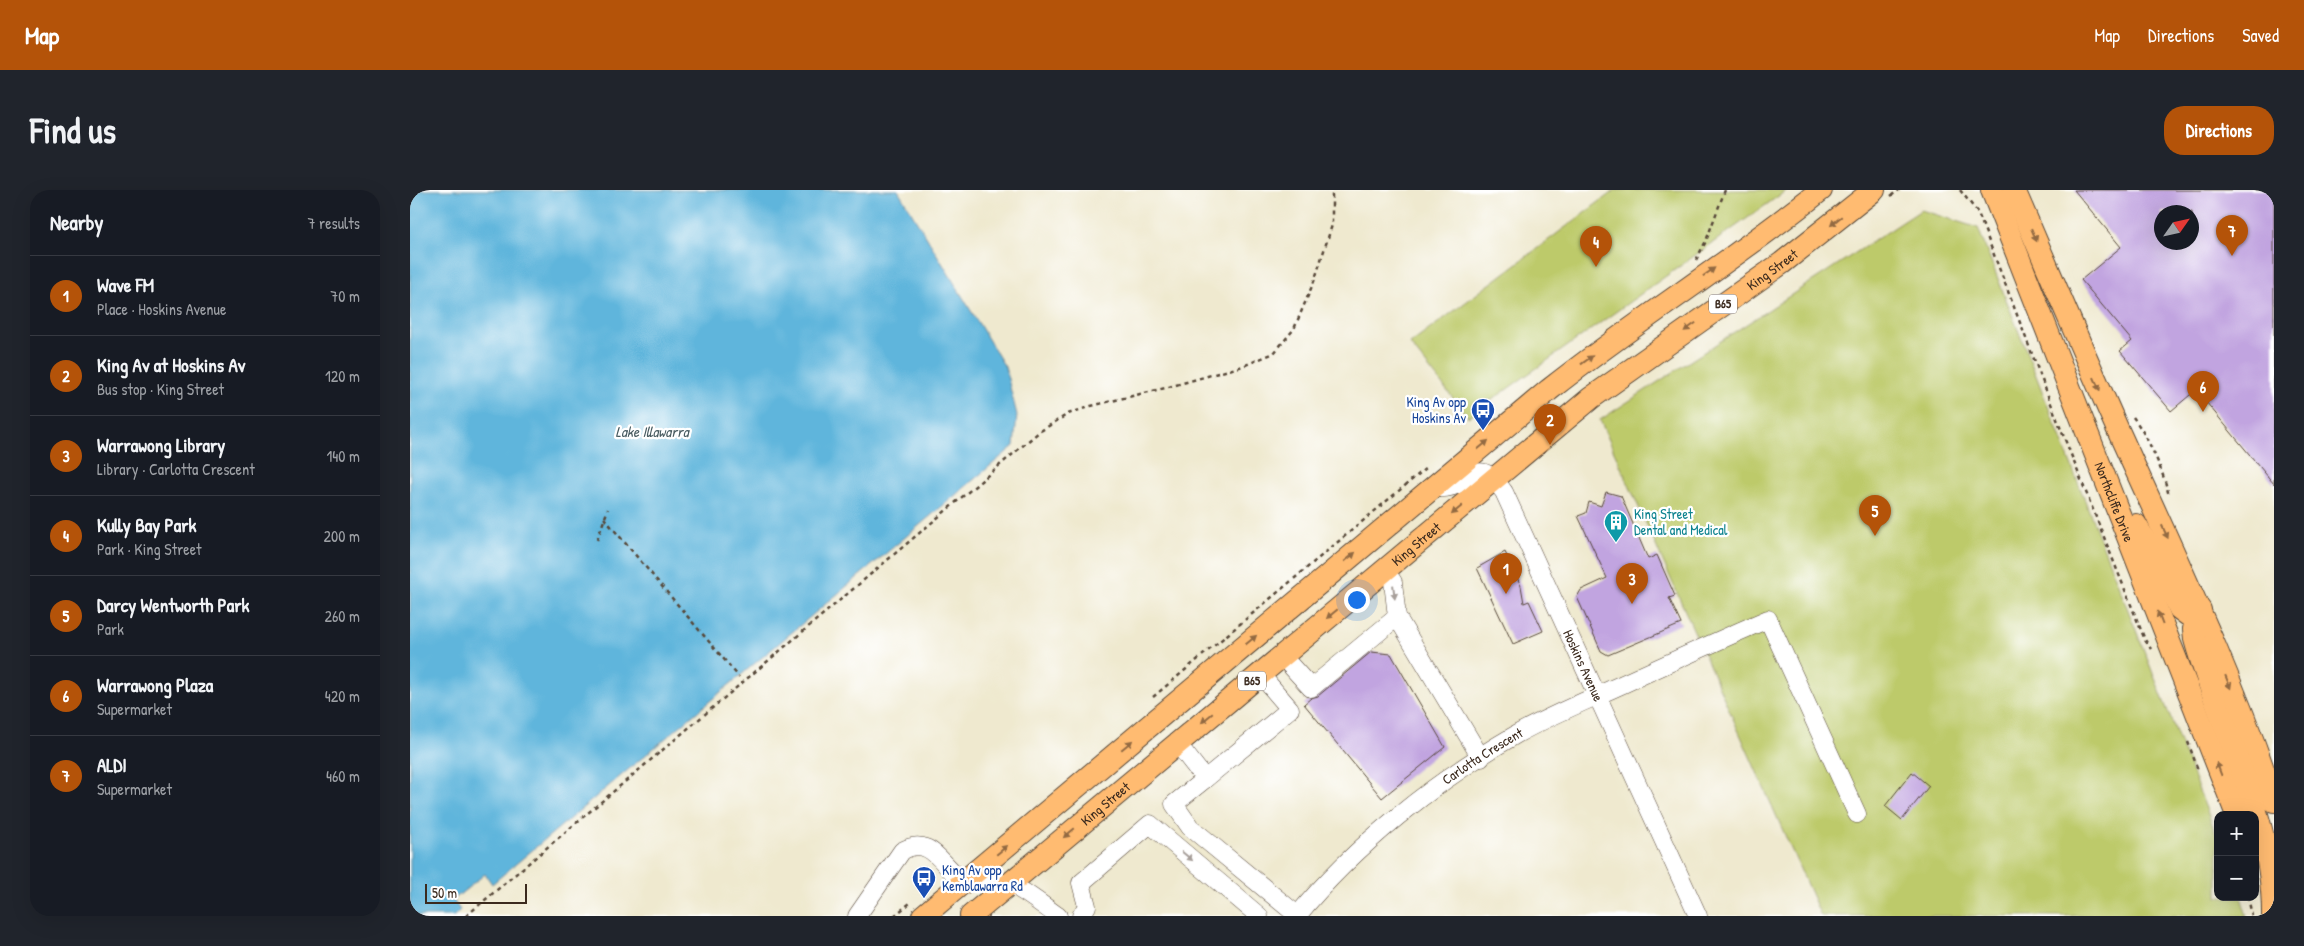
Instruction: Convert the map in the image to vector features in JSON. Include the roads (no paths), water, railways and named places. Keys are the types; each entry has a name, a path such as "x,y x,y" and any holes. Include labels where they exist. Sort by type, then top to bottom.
{"main road":[{"name":"B65","path":"923,916 1580,365 1779,223 1820,190"},
{"name":"King Street","path":"971,916 1615,380 1782,263 1874,190"},
{"name":"Northcliffe Drive","path":"1992,190 2235,811"},
{"path":"2014,190 2080,345 2202,620 2262,765 2274,801"},
{"path":"2109,487 2158,564 2180,609 2202,620"},
{"path":"2202,620 2194,639 2258,814 2271,887 2272,916"},
{"path":"2259,875 2272,916"}],"street":[{"path":"1432,488 1448,488 1458,484 1473,473 1482,472 1494,479"},
{"name":"Hoskins Avenue","path":"1494,479 1508,501 1698,916"},
{"path":"1385,570 1393,582 1397,617 1481,758"},
{"path":"1282,656 1311,688 1397,617"},
{"name":"Carlotta Crescent","path":"1297,916 1323,886 1390,824 1434,790 1481,758 1529,728 1597,695 1768,619 1856,814"},
{"path":"1260,674 1290,709 1174,804 1190,827 1297,916"},
{"path":"1177,743 1205,779"},
{"path":"1081,916 1088,906 1081,883 1150,824 1249,913"},
{"path":"857,916 902,852 911,846 932,851 965,881 1009,884 1058,916"}],"water":[{"name":"Lake Illawarra","path":"410,190 898,190 1005,367 1017,415 1014,446 492,884 485,874 453,900 460,910 454,916 410,916"}],"place":[{"name":"ALDI","path":"2232,256"},
{"name":"Kully Bay Park","path":"1596,267"},
{"name":"Warrawong Plaza","path":"2203,412"},
{"name":"King Av opp Hoskins Av","path":"1483,431"},
{"name":"King Av at Hoskins Av","path":"1550,445"},
{"name":"Darcy Wentworth Park","path":"1875,536"},
{"name":"King Street Dental and Medical","path":"1616,543"},
{"name":"Wave FM","path":"1506,594"},
{"name":"Warrawong Library","path":"1632,604"},
{"name":"King Av opp Kemblawarra Rd","path":"924,899"}]}
